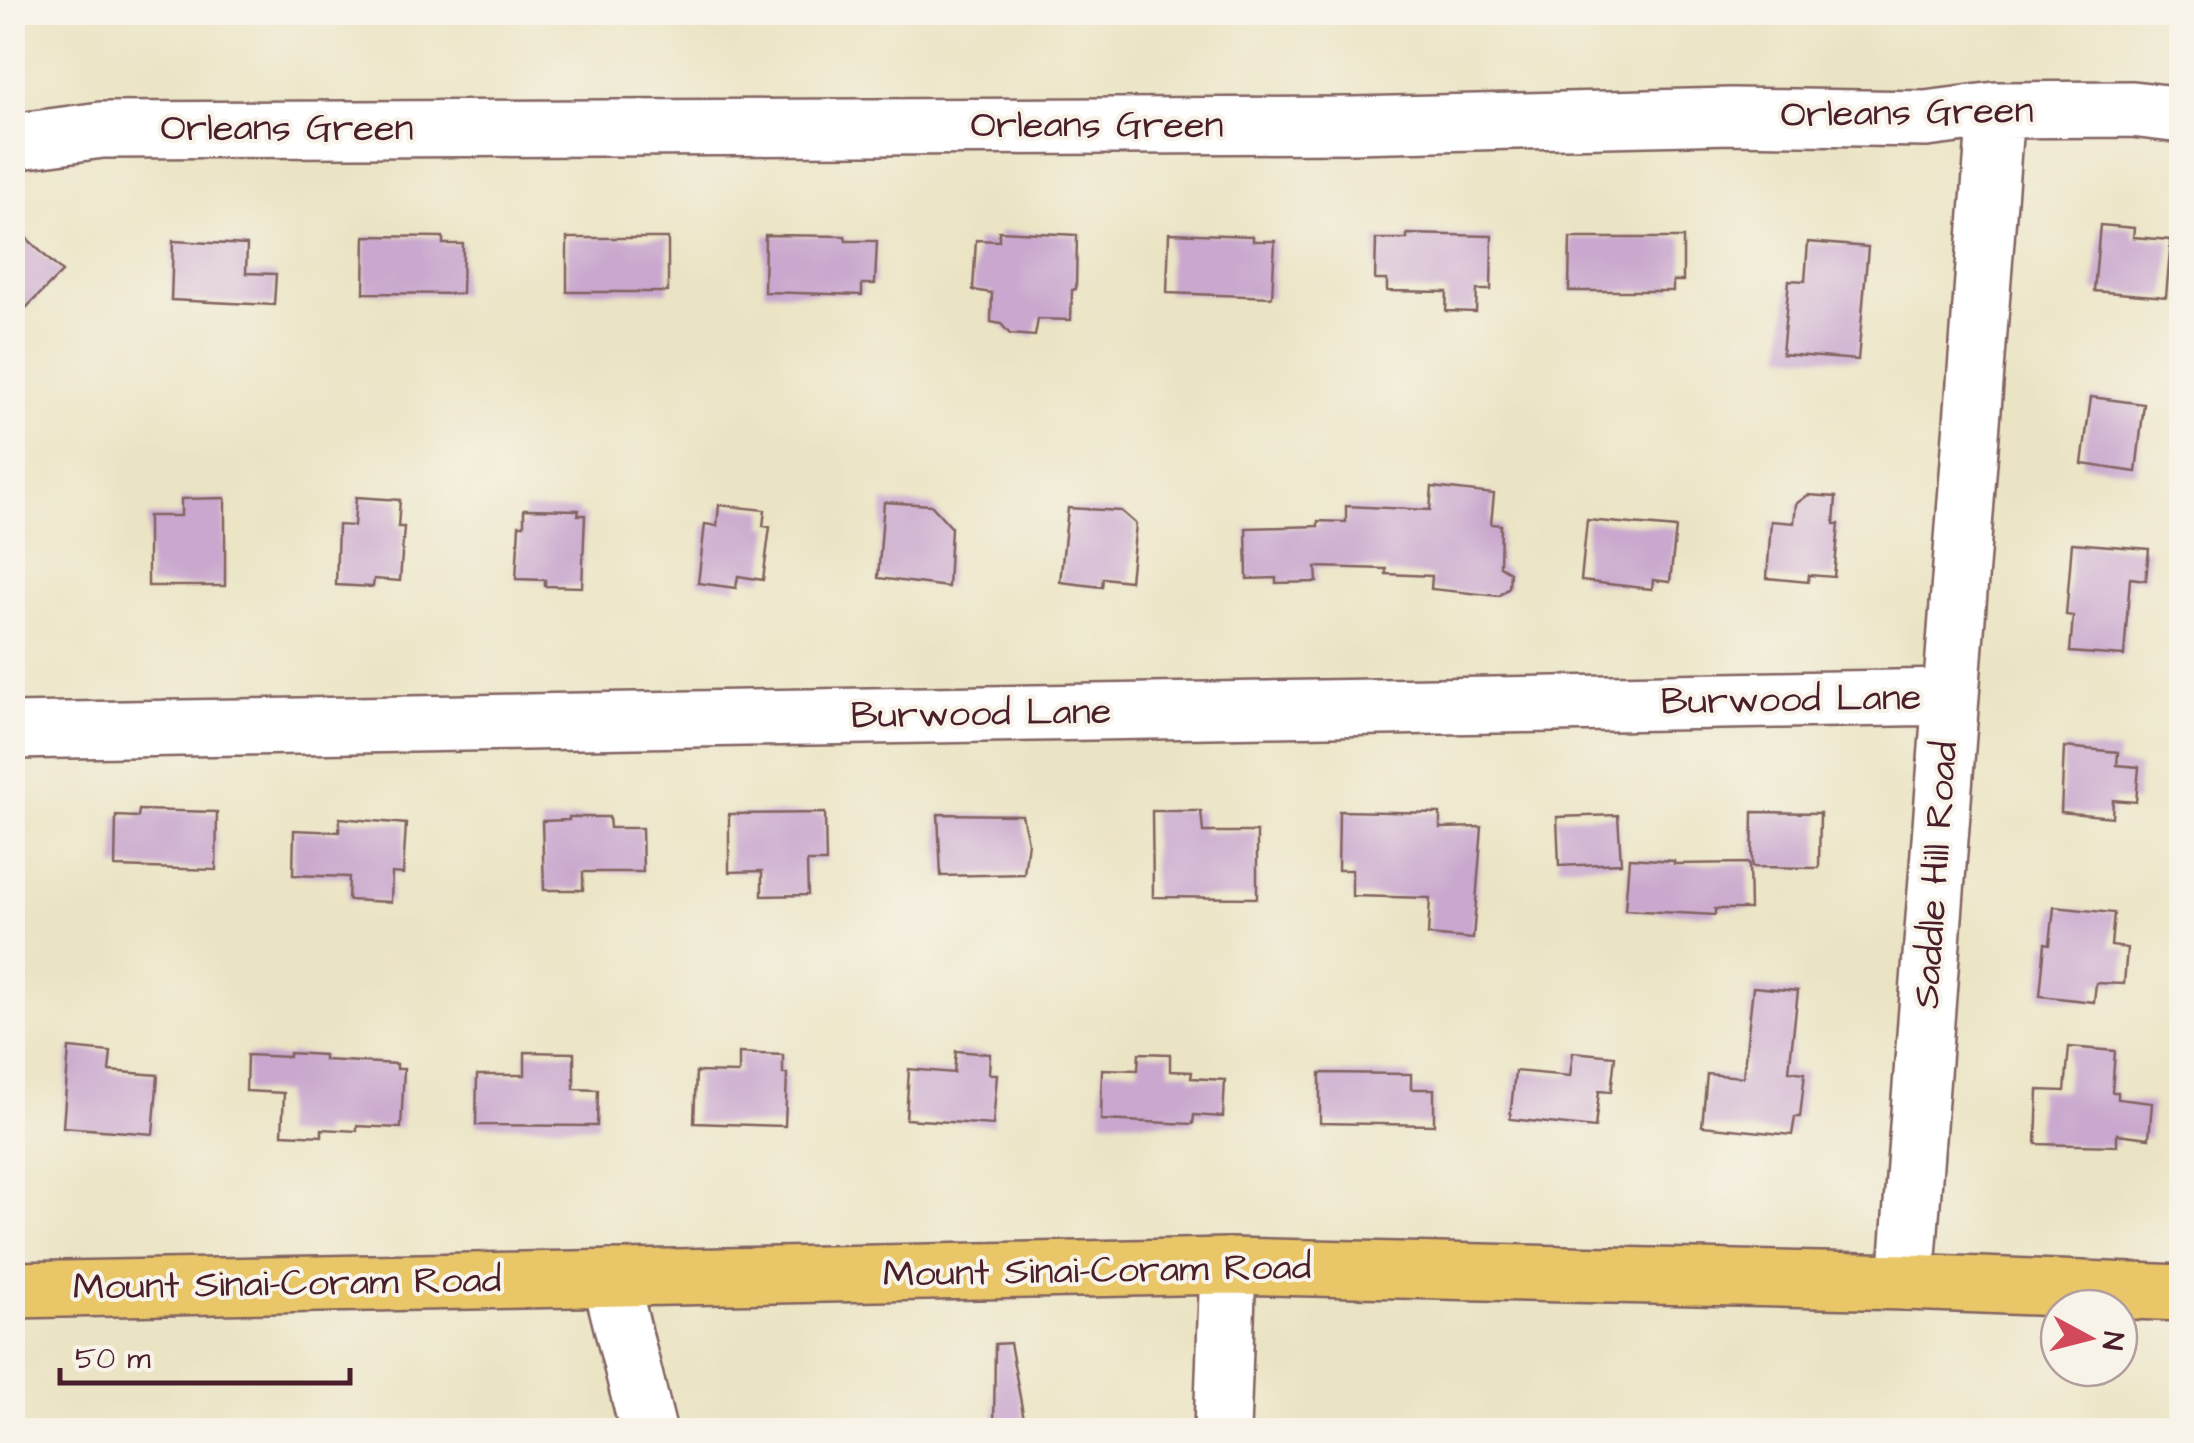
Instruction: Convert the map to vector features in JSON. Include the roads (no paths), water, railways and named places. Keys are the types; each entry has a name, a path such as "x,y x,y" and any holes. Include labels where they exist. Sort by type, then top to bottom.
{"main road":[{"name":"Mount Sinai-Coram Road","path":"12,1290 1228,1266 1906,1282 2182,1293"}],"street":[{"name":"Orleans Green","path":"12,142 102,130 1353,125 1731,116 1926,119 1996,110 2132,109 2182,115"},
{"name":"Saddle Hill Road","path":"1906,1282 1996,110"},
{"name":"Burwood Lane","path":"12,731 1950,697"},
{"path":"1222,1430 1228,1266"},
{"path":"610,1278 648,1430"}]}
